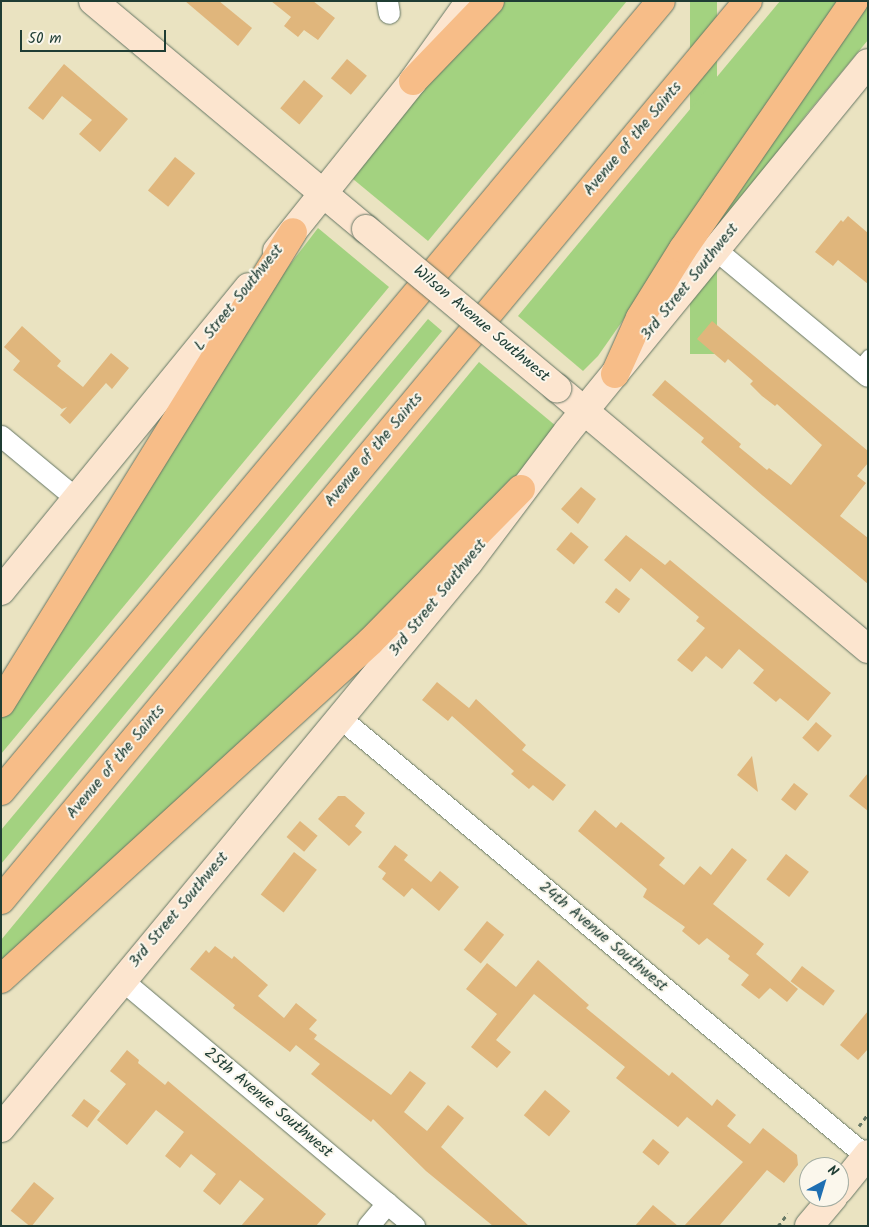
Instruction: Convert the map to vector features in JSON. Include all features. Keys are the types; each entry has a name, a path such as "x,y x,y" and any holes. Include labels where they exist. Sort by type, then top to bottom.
{"highway":[{"path":"413,81 490,1"},
{"path":"1,791 661,1"},
{"name":"Avenue of the Saints","path":"1,900 748,1"},
{"path":"615,374 640,318 683,249 854,1"},
{"path":"1,703 293,232"},
{"path":"1,979 370,642 521,489"}],"street":[{"name":"Wilson Avenue Southwest","path":"92,1 868,648"},
{"name":"L Street Southwest","path":"1,591 293,232 413,81 470,1"},
{"name":"3rd Street Southwest","path":"1,1128 469,562 521,489 868,63"},
{"path":"716,250 864,366"},
{"path":"1,436 77,499"},
{"name":"24th Avenue Southwest","path":"339,717 867,1155"},
{"name":"25th Avenue Southwest","path":"122,980 414,1226"},
{"path":"849,1178 867,1155"},
{"path":"368,1226 387,1203"},
{"path":"810,1226 825,1207"}],"path":[{"path":"857,1127 868,1114"}],"green space":[{"path":"502,1 627,1 428,241 353,179 421,90"},
{"path":"690,1 717,1 717,354 690,354"},
{"path":"780,1 846,1 598,356 583,371 518,316"},
{"path":"868,1 868,40 806,115 708,245 700,241"},
{"path":"318,228 389,287 1,754 1,719 268,293"},
{"path":"428,319 442,331 1,864 1,830"},
{"path":"479,362 556,426 506,490 478,522 1,968 1,940"}],"building":[{"path":"185,1 219,1 252,28 238,46"},
{"path":"271,1 313,1 335,18 318,40 304,30 298,37 284,26 291,17"},
{"path":"347,59 367,76 351,95 331,78"},
{"path":"64,64 128,119 100,152 79,134 92,120 62,96 43,120 28,108"},
{"path":"304,80 323,96 299,124 280,108"},
{"path":"175,157 195,173 168,207 148,190"},
{"path":"848,216 868,233 868,284 838,260 833,266 815,252 841,220 843,222"},
{"path":"712,321 868,451 868,463 857,476 866,483 840,516 868,538 868,584 701,442 704,438 652,395 665,380 741,444 739,447 767,470 769,468 791,485 822,445 777,404 775,406 762,396 750,384 753,381 728,359 725,363 697,339"},
{"path":"22,326 61,361 57,366 83,387 111,353 129,368 112,389 106,383 70,424 60,415 67,407 62,409 13,370 20,361 4,347"},
{"path":"581,487 596,499 578,524 561,509"},
{"path":"571,532 589,547 574,564 556,550"},
{"path":"626,535 665,565 670,560 831,693 808,721 780,698 776,702 753,683 764,670 739,649 722,669 706,656 692,672 677,660 705,628 696,621 699,617 641,568 630,582 604,560"},
{"path":"616,588 630,599 619,613 605,602"},
{"path":"437,682 469,708 476,699 526,745 522,750 566,785 553,801 533,785 529,789 511,774 514,771 452,716 448,721 422,700"},
{"path":"816,722 832,736 818,752 802,738"},
{"path":"752,756 758,792 737,775"},
{"path":"868,773 868,811 849,796"},
{"path":"794,783 808,794 795,811 781,800"},
{"path":"338,796 345,796 365,813 355,826 362,832 349,846 318,819"},
{"path":"595,810 616,828 621,822 665,858 659,865 684,885 700,866 711,875 732,848 747,860 713,904 764,944 756,954 798,989 787,1002 770,988 759,999 741,985 749,975 728,959 730,956 707,938 699,945 682,931 685,927 643,897 647,889 578,831"},
{"path":"300,821 318,836 304,852 287,837"},
{"path":"395,845 408,855 404,860 431,882 440,871 459,887 439,911 412,888 404,897 382,879 386,873 378,867"},
{"path":"294,852 317,870 284,912 261,895"},
{"path":"786,854 809,872 789,897 766,879"},
{"path":"487,921 504,935 481,964 464,950"},
{"path":"215,946 232,959 234,956 268,985 258,996 284,1018 296,1003 317,1020 309,1029 317,1035 314,1039 391,1095 410,1071 426,1083 404,1112 427,1131 448,1105 464,1118 441,1147 529,1226 493,1226 426,1171 373,1119 371,1122 311,1074 320,1064 296,1045 290,1052 233,1008 235,1005 190,969 206,950 209,953"},
{"path":"538,960 589,1005 586,1008 669,1076 672,1072 712,1106 717,1099 736,1115 727,1126 750,1144 763,1128 797,1155 798,1165 784,1183 767,1170 719,1226 684,1226 743,1162 687,1117 678,1127 616,1078 625,1067 534,994 496,1040 511,1052 497,1068 471,1047 497,1014 466,989 487,963 516,987"},
{"path":"802,966 835,991 823,1006 791,981"},
{"path":"868,1011 868,1049 858,1060 840,1045"},
{"path":"127,1050 139,1060 138,1063 165,1085 168,1081 326,1214 316,1226 241,1226 264,1199 240,1180 220,1205 203,1191 216,1174 191,1154 180,1168 165,1156 184,1132 156,1110 127,1145 97,1120 126,1084 110,1071"},
{"path":"545,1090 570,1111 549,1136 524,1115"},
{"path":"84,1099 100,1111 87,1128 71,1116"},
{"path":"653,1139 669,1152 659,1165 642,1152"},
{"path":"34,1182 54,1198 32,1226 11,1211"},
{"path":"653,1205 678,1226 635,1226"}]}
